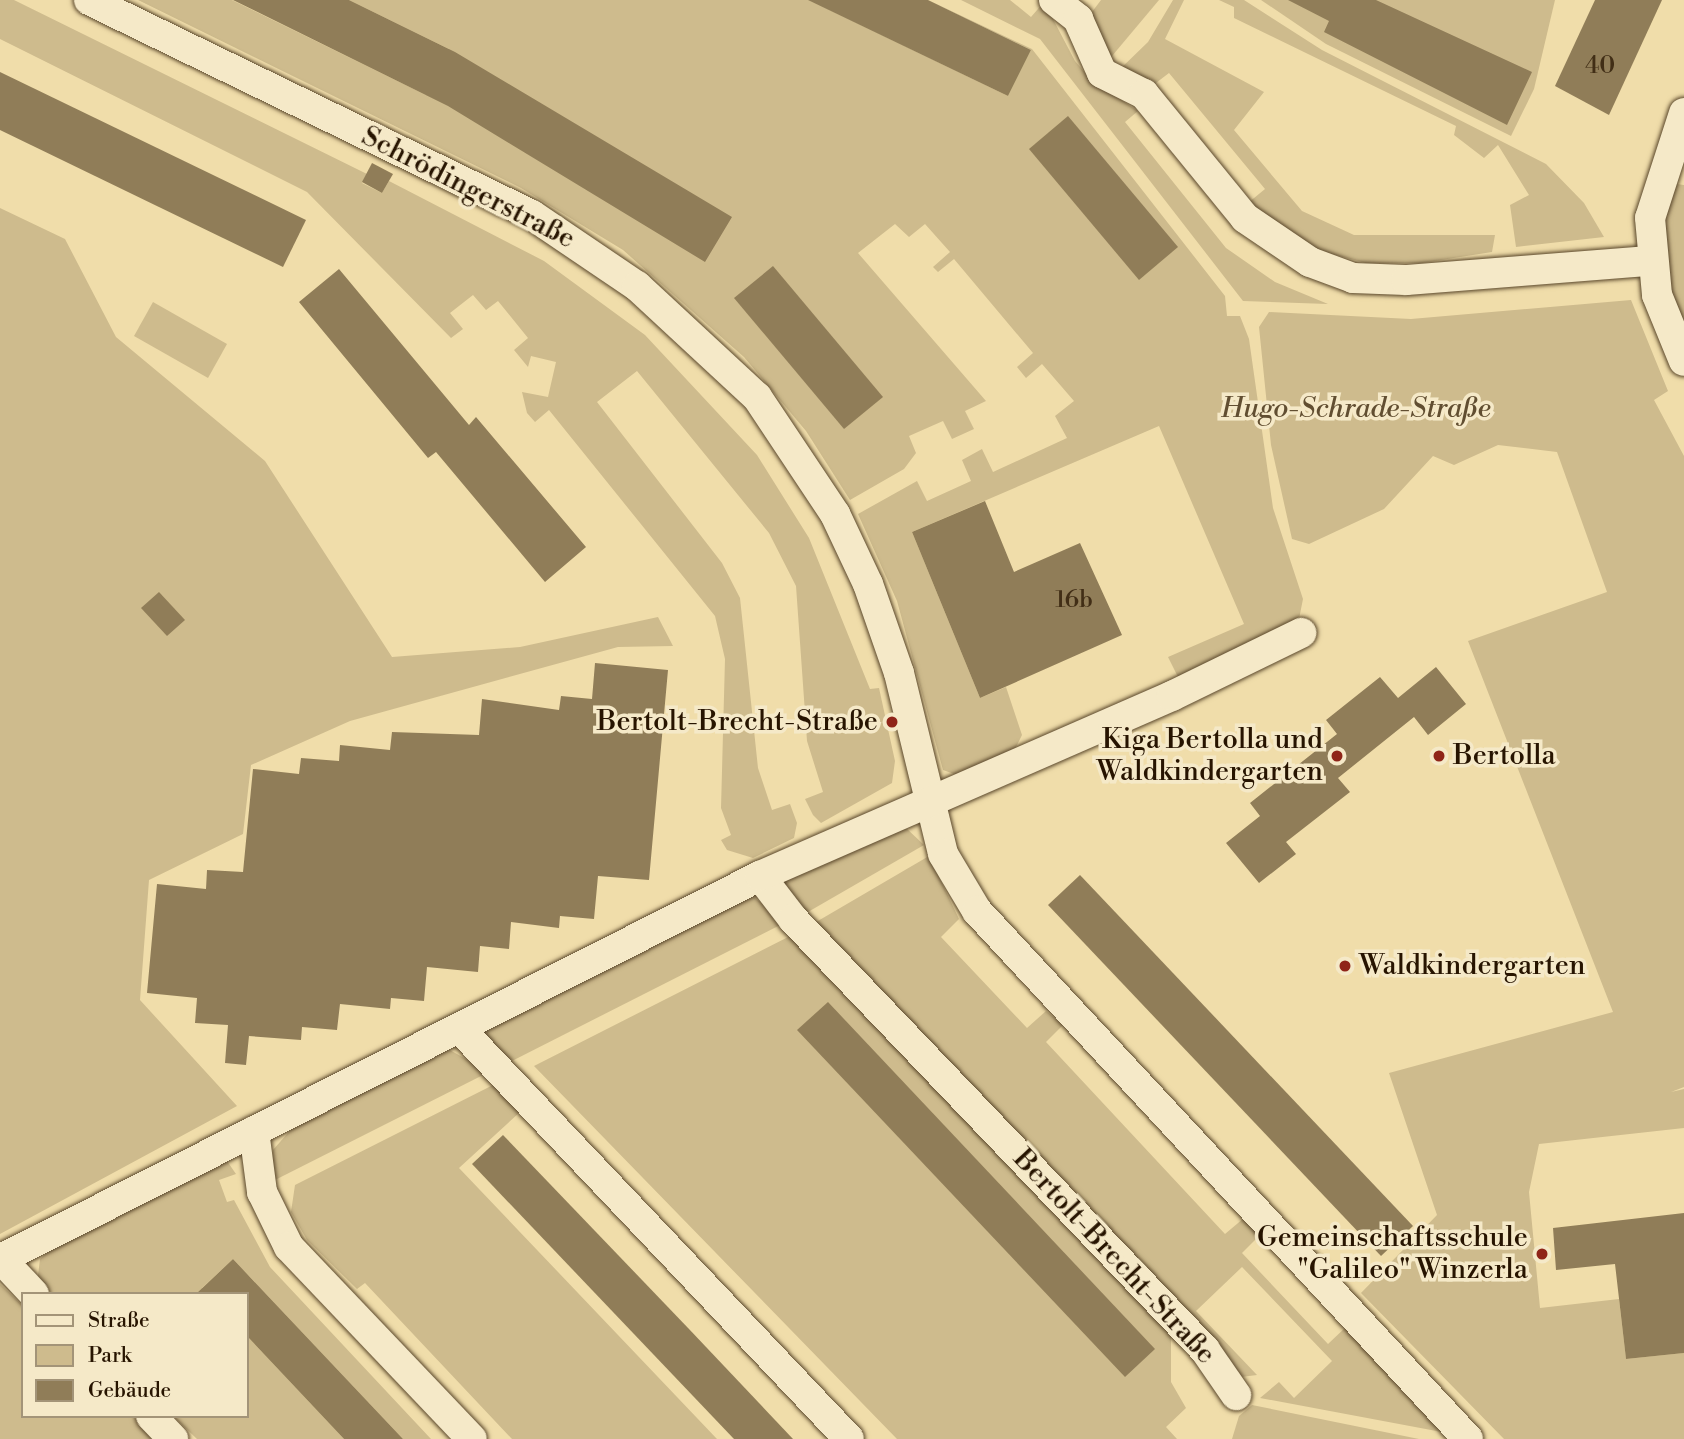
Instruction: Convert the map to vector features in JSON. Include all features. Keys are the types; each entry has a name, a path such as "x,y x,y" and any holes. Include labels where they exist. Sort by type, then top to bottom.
{"street":[{"name":"Schrödingerstraße","path":"89,0 532,215 637,286 701,342 758,397 835,514 885,626 927,800"},
{"path":"1054,0 1078,19 1102,73 1144,94 1245,218 1310,262 1353,278 1406,280 1650,261"},
{"path":"1684,113 1650,218 1650,261 1667,326 1684,361"},
{"path":"32,1292 1,1259 760,876 927,800 1172,696 1301,633"},
{"path":"927,800 943,853 1007,947 1468,1439"},
{"name":"Bertolt-Brecht-Straße","path":"760,876 793,919 1205,1350 1236,1395"},
{"path":"460,1029 849,1439"},
{"path":"254,1131 262,1192 283,1239 472,1439"},
{"path":"153,1418 173,1439"}],"green space":[{"path":"0,0 14,0 367,174 362,183 382,193 389,181 544,261 645,335 757,455 809,538 870,689 879,688 895,761 892,783 821,823 813,815 805,799 823,792 807,741 796,586 769,533 637,371 597,402 722,563 740,598 758,768 772,810 790,804 797,823 794,838 753,858 727,850 721,840 731,835 721,808 725,659 715,616 549,410 535,422 527,413 522,392 548,397 556,362 531,356 528,367 514,350 528,338 498,301 486,310 473,295 450,313 463,329 451,338 307,192 0,39"},
{"path":"138,0 232,0 426,95 449,49 349,0 829,0 826,8 1008,96 1031,50 928,0 1032,49 1225,296 1227,316 1240,316 1249,339 1273,508 1303,599 1298,624 1178,677 1168,657 1244,624 1159,426 912,532 980,698 1006,687 1022,735 1015,749 957,775 943,770 897,601 858,514 917,481 927,501 971,481 962,460 982,449 993,472 1067,438 1055,416 1074,401 1042,364 1026,378 1017,367 1033,353 954,259 938,272 933,267 950,252 925,224 909,237 895,224 858,253 986,401 965,411 974,429 952,439 943,421 909,436 916,453 904,469 850,500 806,431 744,357 623,250 521,188"},
{"path":"961,0 1010,0 1031,17 1044,2 1075,61 1092,81 1138,111 1125,122 1226,248 1275,282 1328,304 1243,301 1040,39"},
{"path":"1101,0 1159,0 1107,62 1089,16"},
{"path":"1173,0 1184,0 1165,39 1264,92 1234,130 1302,211 1354,235 1495,235 1492,252 1422,263 1366,263 1320,251 1248,203 1265,189 1169,73 1152,86 1116,73 1148,42"},
{"path":"1219,0 1244,0 1322,50 1546,164 1584,203 1604,237 1516,247 1510,205 1529,195 1498,145 1484,158 1454,135 1456,126 1234,18 1234,7"},
{"path":"1261,0 1555,0 1534,89 1511,136 1326,44"},
{"path":"1669,183 1684,185 1684,332 1666,285 1662,242"},
{"path":"0,208 65,239 116,337 265,461 392,657 520,647 658,617 673,646 618,647 350,721 251,765 243,834 149,880 140,1000 237,1106 0,1234"},
{"name":"Hugo-Schrade-Straße","path":"1631,300 1668,391 1654,400 1684,456 1684,1087 1671,1092 1684,1089 1684,1128 1539,1144 1529,1192 1540,1308 1619,1299 1626,1359 1684,1353 1684,1439 1504,1439 1361,1293 1437,1215 1389,1073 1613,1012 1468,641 1607,592 1557,452 1498,445 1454,465 1433,456 1384,509 1309,544 1292,539 1271,445 1259,327 1269,312 1411,319"},
{"path":"153,302 227,344 208,378 134,336"},
{"path":"905,827 924,845 801,916 782,892 783,879"},
{"path":"929,856 959,919 941,937 1027,1028 1046,1011 1063,1025 1046,1042 1225,1234 1244,1218 1260,1235 1242,1253 1328,1344 1347,1326 1447,1433 1260,1398 1279,1382 1294,1398 1332,1361 1242,1267 1196,1311 1257,1375 1241,1377 811,925"},
{"path":"751,895 786,922 504,1065 487,1042 487,1029"},
{"path":"796,933 1171,1330 1171,1382 1186,1408 1166,1427 1177,1439 897,1439 534,1066"},
{"path":"448,1049 489,1072 271,1182 273,1150 294,1126"},
{"path":"499,1082 520,1112 459,1168 717,1439 512,1439 365,1283 357,1289 307,1240 291,1212 295,1185"},
{"path":"227,1161 236,1174 219,1180 227,1202 234,1200 270,1267 431,1439 403,1439 233,1259 202,1288 205,1292 42,1292 37,1284 40,1259 55,1246"},
{"path":"0,1284 21,1304 21,1418 140,1418 162,1439 0,1439"},
{"path":"248,1337 344,1439 197,1439 175,1418 248,1418"},
{"path":"1252,1405 1419,1439 1232,1439 1239,1416"}],"building":[{"path":"233,0 349,0 455,52 732,217 705,262 448,106"},
{"path":"808,0 928,0 1031,50 1008,96"},
{"path":"1288,0 1376,0 1532,72 1507,125 1324,32 1329,21"},
{"path":"1595,0 1662,0 1609,115 1555,86"},
{"path":"0,72 306,220 283,267 0,130"},
{"path":"1068,116 1178,247 1139,280 1029,149"},
{"path":"372,163 393,174 382,193 362,182"},
{"path":"773,266 883,397 844,429 734,298"},
{"path":"339,269 469,425 476,417 586,547 545,582 436,452 428,458 299,302"},
{"path":"985,501 1014,572 1080,543 1122,635 980,698 912,532"},
{"path":"159,592 185,620 167,636 141,608"},
{"path":"595,663 668,670 649,880 598,876 594,919 560,916 559,928 511,922 509,949 480,946 478,972 427,967 424,1001 391,998 390,1009 340,1004 337,1030 302,1027 301,1040 249,1036 246,1065 225,1063 228,1025 195,1023 197,998 147,993 157,884 206,889 207,870 243,872 253,769 299,774 301,758 339,761 340,745 390,750 392,732 479,735 482,699 559,710 561,696 592,699"},
{"name":"Kiga Bertolla und Waldkindergarten","path":"1436,667 1466,704 1428,735 1414,717 1338,778 1350,792 1286,842 1296,854 1259,883 1226,843 1260,816 1250,803 1337,734 1326,720 1380,677 1398,698"},
{"path":"1080,875 1413,1226 1381,1256 1048,905"},
{"path":"828,1002 1155,1349 1125,1377 797,1030"},
{"path":"503,1135 793,1439 734,1439 472,1164"},
{"path":"1684,1213 1684,1353 1626,1359 1615,1264 1556,1270 1553,1228"},
{"path":"233,1259 403,1439 344,1439 248,1337 248,1292 198,1292"}],"place":[{"name":"Bertolt-Brecht-Straße","path":"892,722"},
{"name":"Kiga Bertolla und Waldkindergarten","path":"1337,756"},
{"name":"Bertolla","path":"1439,756"},
{"name":"Waldkindergarten","path":"1345,966"},
{"name":"Gemeinschaftsschule \"Galileo\" Winzerla","path":"1542,1254"}]}
